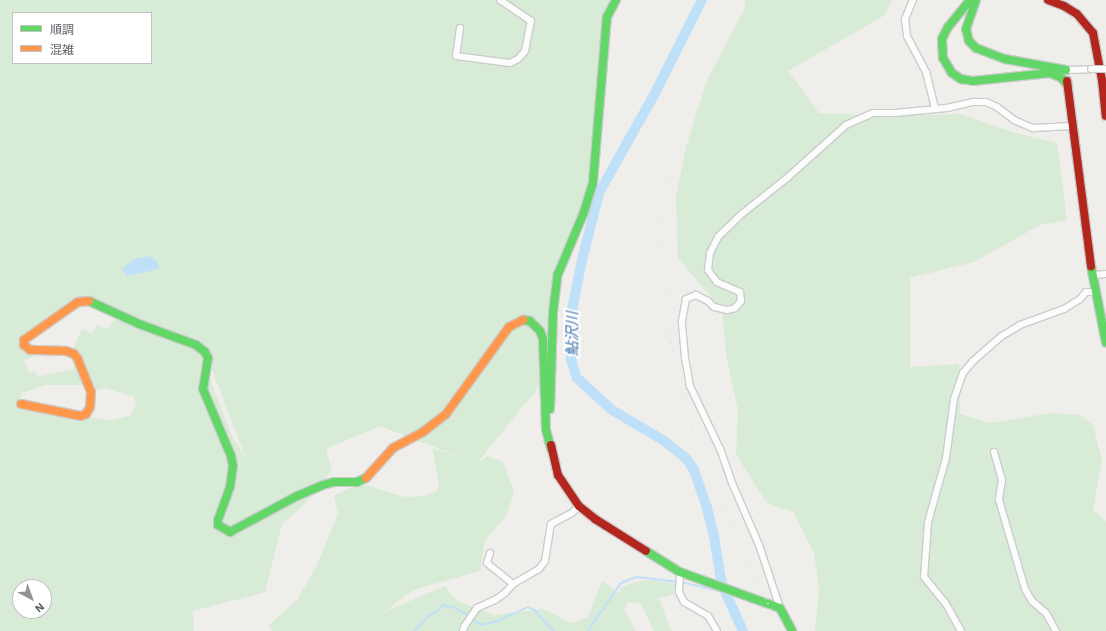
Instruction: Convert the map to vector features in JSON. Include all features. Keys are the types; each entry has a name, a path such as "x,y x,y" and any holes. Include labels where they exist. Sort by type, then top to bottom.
{"main road":[{"path":"551,449 549,429 551,360 553,312 558,274 584,212 593,182 607,18 616,0"},
{"path":"970,0 948,27 942,39 944,63 952,73 961,79 973,81 1050,73 1062,78 1068,86"},
{"path":"976,0 966,29 969,41 976,48 1005,59 1066,70 1072,126 1083,194 1092,275 1106,344"},
{"path":"1048,0 1064,6 1078,14 1093,33 1102,80 1106,116"},
{"path":"21,404 81,416 86,414 90,407 91,392 78,359 74,354 66,351 30,350 24,346 24,340 78,302 91,301 139,324 196,345 208,358 203,389 232,456 233,466 230,487 218,520 218,525 230,532 297,496 323,485 334,482 357,482 366,478 393,448 423,432 446,414 509,328 523,320 530,321 540,331 543,339 546,430 551,449 558,475 579,506 594,519 680,572 728,588 780,608 792,631"}],"street":[{"path":"460,28 456,56 510,63 518,59 524,51 531,21 500,0"},
{"path":"912,0 905,20 907,36 926,72 935,109"},
{"path":"1066,70 1106,69"},
{"path":"780,608 759,545 732,483 720,449 690,386 685,358 682,320 686,299 696,295 708,301 714,307 727,310 735,308 742,301 740,292 717,282 708,270 710,253 718,237 846,125 873,113 895,113 935,109 974,102 986,102 997,107 1014,120 1033,128 1072,126"},
{"path":"1092,275 1105,274"},
{"path":"961,631 946,604 924,577 928,522 946,458 954,398 963,373 973,361 1002,336 1020,325 1076,302 1086,292 1096,292"},
{"path":"994,452 1002,480 999,500 1025,589 1032,601 1046,613 1056,631"},
{"path":"463,629 476,608 495,600 505,593 513,584 539,569 545,561 551,524 572,513 579,506"},
{"path":"490,553 487,563 513,584"},
{"path":"680,572 679,592 684,602 708,616 717,631"}],"green space":[{"path":"0,0 613,0 590,191 563,264 538,388 478,462 488,456 503,462 514,491 507,515 485,540 480,571 413,590 384,612 445,586 457,601 494,615 544,609 571,623 588,617 602,581 618,593 621,587 636,582 652,580 676,584 674,594 659,598 671,631 654,631 641,604 628,602 624,610 636,631 272,631 269,625 297,600 316,567 338,514 334,496 359,483 405,497 424,496 437,491 439,484 432,448 463,458 380,426 326,449 332,470 303,506 282,524 265,592 193,611 194,631 0,631","holes":["79,301 104,307 118,315 107,329 97,325 92,334 82,329 73,349 93,391 105,388 134,397 136,405 131,415 112,420 55,415 18,405 22,393 46,385 82,385 82,377 78,363 72,357 74,369 37,377 35,371 29,372 24,360 44,354 21,344","208,359 245,456 232,436 207,371"]},
{"path":"746,0 892,0 885,15 788,71 819,113 881,116 961,114 1015,133 1057,143 1067,220 1040,225 974,262 910,278 910,367 959,364 960,414 990,423 1051,413 1081,415 1093,425 1102,461 1093,510 1106,521 1106,631 815,631 819,588 814,553 793,512 767,503 736,455 738,410 726,355 722,310 678,258 676,197 686,147 707,80 744,10"}],"water":[{"path":"148,256 157,261 159,269 127,276 122,269 134,259"}],"waterway":[{"name":"鮎沢川","path":"702,0 654,95 599,193 582,260 571,315 571,360 577,378 612,410 663,440 686,458 694,470 706,504 714,537 722,585 743,631"},
{"path":"588,631 621,583 637,577 678,582"},
{"path":"681,582 724,592"},
{"path":"415,631 427,617 435,613 443,605 453,607 470,616"},
{"path":"473,619 481,625 498,621 528,607 535,610 553,631"}],"railway":[{"path":"737,0 691,99 678,136 667,182 663,210 662,240 671,343 682,399 692,428 768,603 776,631"}],"traffic: fast":[{"path":"550,409 553,312 558,274 584,212 593,182 607,17 616,0"},
{"path":"970,0 948,27 942,39 943,58 952,73 961,79 973,81 1050,73 1062,78 1068,86"},
{"path":"976,0 966,29 969,41 976,48 1005,59 1066,70"},
{"path":"1091,266 1106,343"},
{"path":"89,301 139,324 196,345 205,352 208,358 203,389 231,456 233,466 230,487 218,520 218,525 230,532 297,496 323,485 334,482 357,482 366,478"},
{"path":"523,320 530,321 540,331 543,339 546,430 551,449"},
{"path":"646,551 680,572 780,608 792,631"}],"traffic: slow":[{"path":"21,404 81,416 86,414 90,407 91,392 78,359 74,354 66,351 30,350 24,345 24,340 78,302 89,301"},
{"path":"366,478 393,448 423,432 446,414 509,327 523,320"}],"traffic: jam":[{"path":"1048,0 1064,6 1077,14 1093,33 1102,80 1106,116"},
{"path":"1067,81 1091,266"},
{"path":"551,445 558,475 579,506 595,519 646,551"}]}
